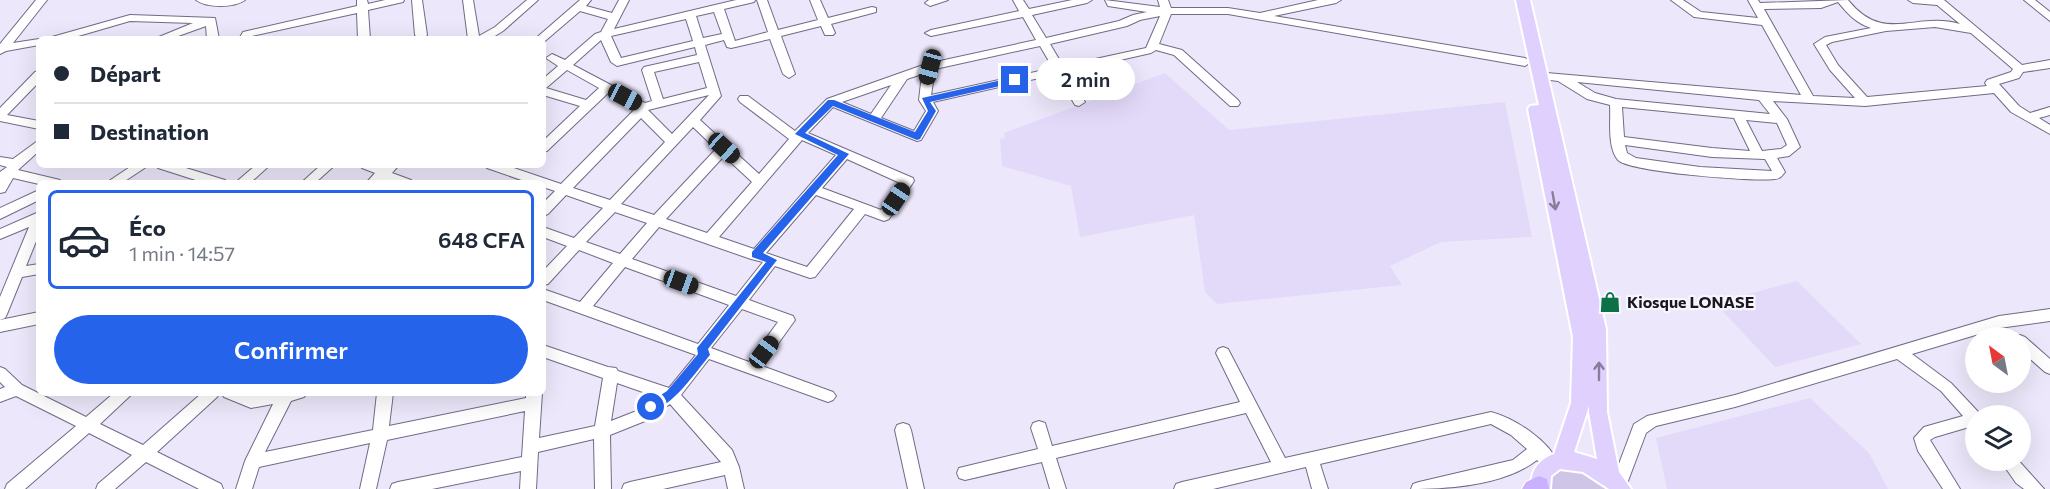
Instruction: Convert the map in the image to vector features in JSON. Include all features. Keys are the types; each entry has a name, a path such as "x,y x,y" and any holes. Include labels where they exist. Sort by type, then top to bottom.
{"main road":[{"path":"1513,0 1598,329 1598,412 1617,483"},
{"path":"1523,0 1532,69 1582,331 1580,404 1540,477 1537,488"},
{"path":"1550,458 1588,463 1617,483"}],"street":[{"path":"1,49 42,0"},
{"path":"201,0 229,3 240,0"},
{"path":"246,36 362,4 399,0"},
{"path":"417,0 421,35"},
{"path":"468,0 474,36"},
{"path":"487,36 499,29 533,0"},
{"path":"605,35 624,0"},
{"path":"546,82 599,36 750,0"},
{"path":"762,0 789,74"},
{"path":"815,0 830,33"},
{"path":"930,3 943,0"},
{"path":"1018,0 1079,102"},
{"path":"931,33 1087,0"},
{"path":"1110,0 1112,4 1165,5 1260,16 1532,69 1558,77 1763,97 1859,102 1996,89"},
{"path":"1252,0 1260,16"},
{"path":"1260,16 1336,0"},
{"path":"1676,0 1698,15 1765,22"},
{"path":"1752,2 1821,5 1834,0"},
{"path":"1842,0 1860,21 1881,30"},
{"path":"1913,0 1938,1 2019,69"},
{"path":"2030,0 2050,18"},
{"path":"1752,2 1809,99"},
{"path":"544,36 582,3 615,17"},
{"path":"362,4 364,36"},
{"path":"710,239 798,136 831,102 930,67 1123,24 1165,5"},
{"path":"925,100 1151,50 1165,5"},
{"path":"718,8 731,45 872,9"},
{"path":"546,277 715,96 690,14"},
{"path":"76,36 114,20 130,18 211,20"},
{"path":"168,36 211,20"},
{"path":"211,20 213,36"},
{"path":"1866,100 1834,67 1820,44 1830,39 1881,30 1949,25 1974,33"},
{"path":"605,35 617,62 728,36"},
{"path":"1,49 36,43"},
{"path":"1153,46 1178,52 1234,103"},
{"path":"658,103 648,70 703,57"},
{"path":"552,58 607,87 642,109 672,141"},
{"path":"2050,64 2019,69 2015,75 1991,83 2015,109 2050,130"},
{"path":"831,102 917,137 932,111 925,100 924,88 930,67"},
{"path":"874,119 903,76"},
{"path":"1558,77 1591,96 1616,103 1739,117 1781,119"},
{"path":"0,116 36,78"},
{"path":"548,136 589,105 607,87"},
{"path":"26,89 36,89"},
{"path":"546,208 642,109 713,90"},
{"path":"546,92 589,105"},
{"path":"1618,140 1729,153 1785,154 1794,147 1781,119 1763,97"},
{"path":"744,99 798,136 908,181 884,216 813,189"},
{"path":"1616,103 1620,153 1633,162 1776,176 1779,172 1764,155 1739,117"},
{"path":"2029,117 2050,111"},
{"path":"0,116 36,124"},
{"path":"692,119 759,181"},
{"path":"0,189 9,171 36,147"},
{"path":"583,308 657,221 724,148"},
{"path":"1729,153 1736,172"},
{"path":"756,255 844,154"},
{"path":"0,161 9,171 44,180"},
{"path":"117,180 138,168"},
{"path":"172,168 210,180"},
{"path":"245,180 260,168"},
{"path":"311,180 325,168"},
{"path":"499,168 534,180"},
{"path":"383,174 398,180"},
{"path":"546,184 810,273 862,208"},
{"path":"0,214 36,196"},
{"path":"0,234 36,219"},
{"path":"0,314 36,226"},
{"path":"546,233 788,320 752,369"},
{"path":"398,489 448,484 631,420 671,395 772,260"},
{"path":"17,273 36,270"},
{"path":"546,295 828,396"},
{"path":"1617,483 1640,429 1652,421 1900,353 1999,322 2050,315"},
{"path":"0,326 36,319"},
{"path":"1999,322 2005,327"},
{"path":"2031,351 2050,368"},
{"path":"546,352 611,372 671,395 726,455 736,480 630,489"},
{"path":"1223,353 1281,466"},
{"path":"1900,353 1946,387 1965,408"},
{"path":"603,489 602,432 611,372"},
{"path":"0,373 17,389 36,395"},
{"path":"0,396 17,389"},
{"path":"38,396 207,487"},
{"path":"13,489 122,396"},
{"path":"104,489 209,396"},
{"path":"236,396 250,402 279,396"},
{"path":"244,489 265,434 288,396"},
{"path":"368,489 380,435 385,396"},
{"path":"253,461 380,435 534,398 528,489"},
{"path":"965,473 1250,406"},
{"path":"1182,489 1491,418 1510,424 1550,458"},
{"path":"1952,489 1924,446 1922,438 1930,432 1965,422"},
{"path":"1039,428 1058,489"},
{"path":"903,430 916,489"},
{"path":"1419,489 1550,458"},
{"path":"1311,459 1320,489"},
{"path":"2017,471 2036,489"}],"shaded area":[{"path":"1165,73 1229,130 1505,102 1532,237 1441,242 1390,266 1402,285 1217,304 1205,292 1194,215 1080,237 1071,186 1002,166 1000,139 1005,138 1004,133"},
{"path":"1797,281 1861,344 1775,367 1715,303"},
{"path":"1810,398 1869,453 1888,489 1667,489 1656,438"},
{"path":"1573,465 1616,489 1546,489 1553,471"}],"place":[{"name":"Kiosque LONASE","path":"1610,302"}],"route":[{"path":"651,407 671,395 706,352 701,351 772,260 756,255 844,154 800,134 831,102 917,137 932,111 925,100 1015,80"}]}
